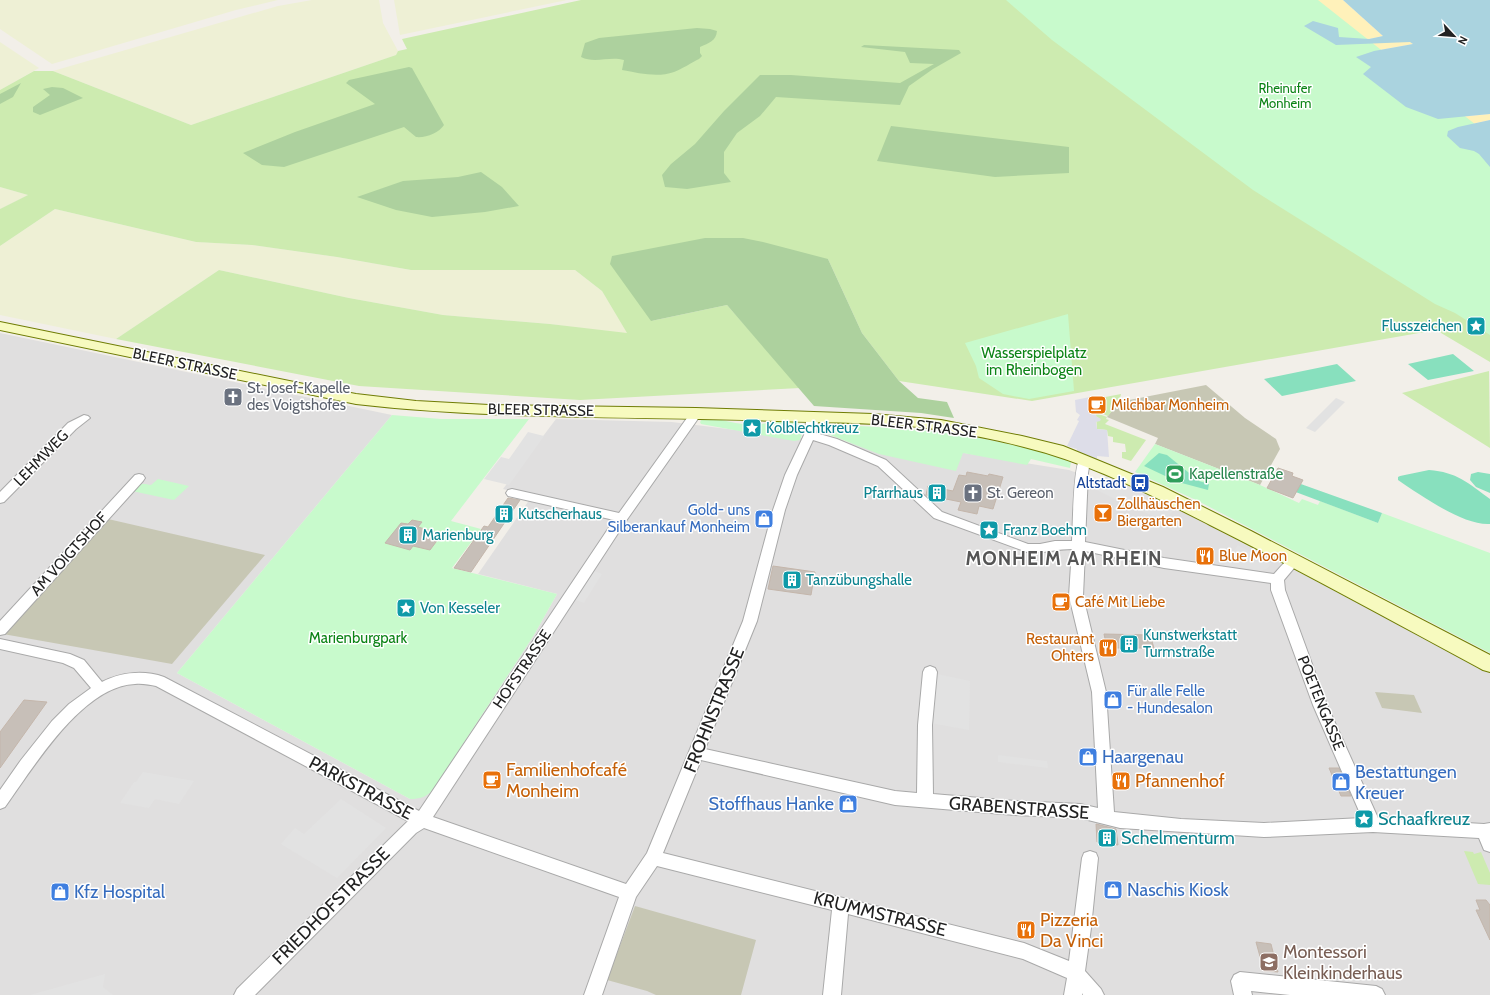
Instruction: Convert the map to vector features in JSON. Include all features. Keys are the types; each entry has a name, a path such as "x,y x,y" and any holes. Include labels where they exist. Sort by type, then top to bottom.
{"street":[{"name":"BLEER STRASSE","path":"0,326 308,390 416,406 488,410 696,413 873,419 941,425 1039,445 1084,461"},
{"name":"HOFSTRASSE","path":"422,820 622,518 696,413"},
{"name":"FROHNSTRASSE","path":"593,995 629,893 653,858 750,621 779,510 791,474 810,435 813,416"},
{"name":"LEHMWEG","path":"0,499 72,426 84,418"},
{"path":"810,435 833,442 882,463 938,515 1016,544 1034,549 1067,544 1078,545 1133,557 1277,579 1294,561"},
{"path":"1106,816 1099,692 1076,596 1082,473 1084,461 1157,491 1490,664"},
{"name":"AM VOIGTSHOF","path":"0,630 139,478"},
{"path":"512,493 622,518"},
{"name":"POETENGASSE","path":"1277,579 1278,590 1320,705 1373,825"},
{"path":"0,644 65,658 79,664 100,689"},
{"path":"925,801 925,725 930,672"},
{"name":"PARKSTRASSE","path":"0,802 55,728 74,708 100,689 116,682 134,678 159,681 422,820 629,893"},
{"name":"GRABENSTRASSE","path":"697,753 895,798 1015,808 1080,810 1120,820 1181,826 1264,830 1373,825 1488,836"},
{"name":"FRIEDHOFSTRASSE","path":"243,995 410,828 422,820"},
{"name":"KRUMMSTRASSE","path":"653,858 1024,951 1076,973 1095,995"},
{"path":"1073,995 1083,928 1090,858"},
{"path":"832,995 841,904"},
{"path":"1243,995 1240,981 1336,993 1376,995"}],"shaded area":[{"path":"0,0 278,0 236,10 52,64 0,29"},
{"path":"312,0 379,0 383,23 398,51 396,55 191,125 53,71 278,6"},
{"path":"394,0 567,0 400,35"},
{"path":"0,42 39,68 0,90"},
{"path":"0,187 28,195 0,209"},
{"path":"55,209 196,242 252,245 337,257 411,270 575,270 602,291 628,334 550,324 443,315 349,298 219,270 116,339 0,315 0,246"},
{"path":"0,333 392,415 177,673 410,799 433,790 534,635 557,594 478,574 532,496 503,489 556,419 672,422 817,440 964,453 1069,470 1181,511 1490,672 1490,995 0,995"},
{"path":"1206,385 1245,418 1276,439 1280,449 1260,485 1155,444 1158,438 1107,417 1119,402"},
{"path":"1095,396 1096,416 1101,419 1100,421 1096,422 1097,429 1107,430 1109,457 1097,456 1097,461 1076,454 1077,449 1067,446 1079,421 1077,420 1080,415 1076,412 1075,400"},
{"path":"1336,398 1345,402 1315,432 1306,428"},
{"path":"528,432 544,436 509,485 484,479 501,457 509,459"},
{"path":"1107,475 1175,507 1166,521 1131,507 1097,490"},
{"path":"108,519 265,555 172,664 3,634"},
{"path":"1238,545 1271,563 1268,568 1261,571 1224,565"},
{"path":"594,571 602,574 584,603 575,600"},
{"path":"937,674 970,681 969,730 930,723"},
{"path":"1375,692 1414,695 1422,713 1382,708"},
{"path":"998,755 1047,761 1048,768 998,762"},
{"path":"143,772 194,781 179,804 155,799 149,808 120,803 134,782 136,782"},
{"path":"341,799 386,828 337,878 281,844 295,828 304,834"},
{"path":"635,906 756,940 741,995 656,995 607,980"},
{"path":"105,974 103,987 113,995 30,995"}],"green space":[{"path":"581,0 1274,0 1490,190 1490,362 1436,330 1032,401 899,381 862,333 828,259 651,321 727,305 800,388 580,400 359,386 116,339 219,270 349,298 443,315 550,324 627,333 602,291 575,270 411,270 337,257 252,245 196,242 55,209 0,246 0,209 28,195 0,187 0,90 34,71 53,71 191,125 396,55 398,51 407,49 402,39"},
{"name":"Rheinufer Monheim","path":"1006,0 1318,0 1490,136 1490,335 1455,313 1435,304 1253,190 1052,40"},
{"path":"697,28 717,31 712,41 700,47 700,53 702,56 699,59 677,71 668,74 648,74 622,70 624,60 592,60 581,57 585,43 599,38"},
{"path":"864,45 959,50 961,53 933,69 909,86 900,105 776,97 760,116 737,133 724,152 724,173 731,182 687,189 665,187 662,175 671,164 695,144 724,111 760,75 791,75 900,83 934,64 910,63 905,52 861,47"},
{"path":"409,67 412,68 444,125 436,133 424,137 416,137 404,127 284,167 262,165 243,153 295,132 375,104 346,83 349,80"},
{"path":"21,83 13,97 0,104 0,94"},
{"path":"52,87 63,88 83,98 40,115 33,112 33,107 50,95 43,89"},
{"path":"891,126 1069,147 1069,173 995,177 877,161"},
{"path":"481,172 502,187 519,206 485,212 432,217 396,210 357,197 403,181 458,177"},
{"path":"705,238 743,238 828,259 862,333 899,381 918,398 947,402 954,418 921,413 814,406 727,305 651,321 610,264 612,256"},
{"name":"Wasserspielplatz im Rheinbogen","path":"1068,314 1074,391 1029,399 1003,394 979,378 976,366 965,343"},
{"path":"1453,354 1474,371 1428,380 1408,364"},
{"path":"1337,364 1356,381 1282,396 1264,379"},
{"path":"1489,371 1490,448 1402,393"},
{"path":"1121,394 1119,402 1108,416 1096,411 1095,399"},
{"path":"1096,413 1107,417 1106,419 1109,420 1105,424 1146,440 1131,461 1122,458 1122,452 1126,452 1125,444 1113,442 1113,437 1108,436 1107,430 1097,429"},
{"name":"Marienburgpark","path":"392,415 441,419 529,419 451,521 481,529 452,568 557,594 534,635 433,790 425,796 414,799 410,799 177,673"},
{"path":"707,417 749,425 785,419 798,423 802,429 802,434 800,440 794,441 701,424 700,422 702,419"},
{"path":"837,425 896,428 956,434 986,439 1015,445 1071,462 1070,468 1031,459 1027,465 963,453 956,471 879,454 825,433 824,430"},
{"path":"1155,444 1260,485 1299,503 1302,499 1318,505 1320,501 1378,523 1382,513 1490,553 1490,653 1198,501 1135,472"},
{"name":"Kapellenstraße","path":"1159,453 1167,455 1199,481 1209,484 1208,490 1178,482 1144,466"},
{"path":"1429,470 1447,473 1462,479 1490,499 1490,524 1479,523 1455,515 1398,480 1398,477 1400,476"},
{"path":"1478,472 1490,474 1490,493 1476,487 1470,480 1471,474"},
{"path":"158,479 189,486 174,500 132,491 139,485 151,485"},
{"path":"1298,483 1382,513 1378,523 1293,491"},
{"path":"1464,851 1473,852 1474,854 1481,852 1490,873 1490,885 1478,884"}],"sand":[{"path":"1274,0 1343,0 1383,36 1369,39 1339,37 1338,28 1313,21 1305,26 1336,45 1399,41 1410,42 1413,44 1374,51 1356,58 1371,67 1363,74 1406,107 1438,119 1490,114 1490,120 1458,127 1448,131 1447,136 1460,148 1474,151 1479,154 1490,167 1490,190 1427,142 1414,129 1413,123 1375,96 1358,81 1323,49"}],"water":[{"path":"1343,0 1490,0 1490,114 1438,119 1406,107 1363,74 1371,67 1356,57 1374,51 1413,44 1410,42 1336,45 1304,26 1313,21 1338,28 1339,37 1369,39 1383,36"},
{"path":"1490,120 1490,167 1479,154 1474,151 1460,148 1447,136 1448,131 1458,127"}],"building":[{"path":"1278,468 1293,473 1292,476 1303,480 1293,498 1267,488"},
{"name":"St. Gereon","path":"967,472 1003,477 993,509 979,506 977,514 958,510 961,502 926,495 928,486 953,491 959,475 966,476"},
{"path":"508,498 520,500 471,572 454,568 484,526 488,527"},
{"name":"Marienburg","path":"412,520 422,522 418,527 442,534 430,550 413,546 410,550 385,543 401,523 408,524"},
{"name":"Tanzübungshalle","path":"773,566 815,572 811,595 768,589"},
{"name":"Kunstwerkstatt Turmstraße","path":"1104,634 1150,635 1154,648 1107,648"},
{"path":"24,700 47,702 0,768 0,732"},
{"name":"Bestattungen Kreuer","path":"1329,768 1339,768 1351,796 1341,796"},
{"name":"Schelmenturm","path":"1096,824 1116,829 1118,845 1097,842"},
{"path":"1476,900 1486,900 1490,905 1490,940 1476,910 1480,910"},
{"name":"Montessori Kleinkinderhaus","path":"1256,942 1271,944 1278,972 1264,971"}],"place":[{"name":"Flusszeichen","path":"1476,326"},
{"name":"St. Josef-Kapelle des Voigtshofes","path":"233,397"},
{"name":"Milchbar Monheim","path":"1097,405"},
{"name":"Kolblechtkreuz","path":"752,428"},
{"name":"Kapellenstraße","path":"1175,474"},
{"name":"Altstadt","path":"1140,483"},
{"name":"Pfarrhaus","path":"937,493"},
{"name":"St. Gereon","path":"973,493"},
{"name":"Zollhäuschen Biergarten","path":"1103,513"},
{"name":"Kutscherhaus","path":"504,514"},
{"name":"Gold- uns Silberankauf Monheim","path":"764,519"},
{"name":"Franz Boehm","path":"989,530"},
{"name":"Marienburg","path":"408,535"},
{"name":"Blue Moon","path":"1205,556"},
{"name":"Tanzübungshalle","path":"792,580"},
{"name":"Café Mit Liebe","path":"1061,602"},
{"name":"Von Kesseler","path":"406,608"},
{"name":"Kunstwerkstatt Turmstraße","path":"1129,644"},
{"name":"Restaurant Ohters","path":"1108,648"},
{"name":"Für alle Felle - Hundesalon","path":"1113,700"},
{"name":"Haargenau","path":"1088,757"},
{"name":"Familienhofcafé Monheim","path":"492,780"},
{"name":"Pfannenhof","path":"1121,781"},
{"name":"Bestattungen Kreuer","path":"1341,782"},
{"name":"Stoffhaus Hanke","path":"848,804"},
{"name":"Schaafkreuz","path":"1364,819"},
{"name":"Schelmenturm","path":"1107,838"},
{"name":"Naschis Kiosk","path":"1113,890"},
{"name":"Kfz Hospital","path":"60,892"},
{"name":"Pizzeria Da Vinci","path":"1026,930"},
{"name":"Montessori Kleinkinderhaus","path":"1269,962"}],"district":[{"name":"MONHEIM AM RHEIN","path":"1064,558"}]}
